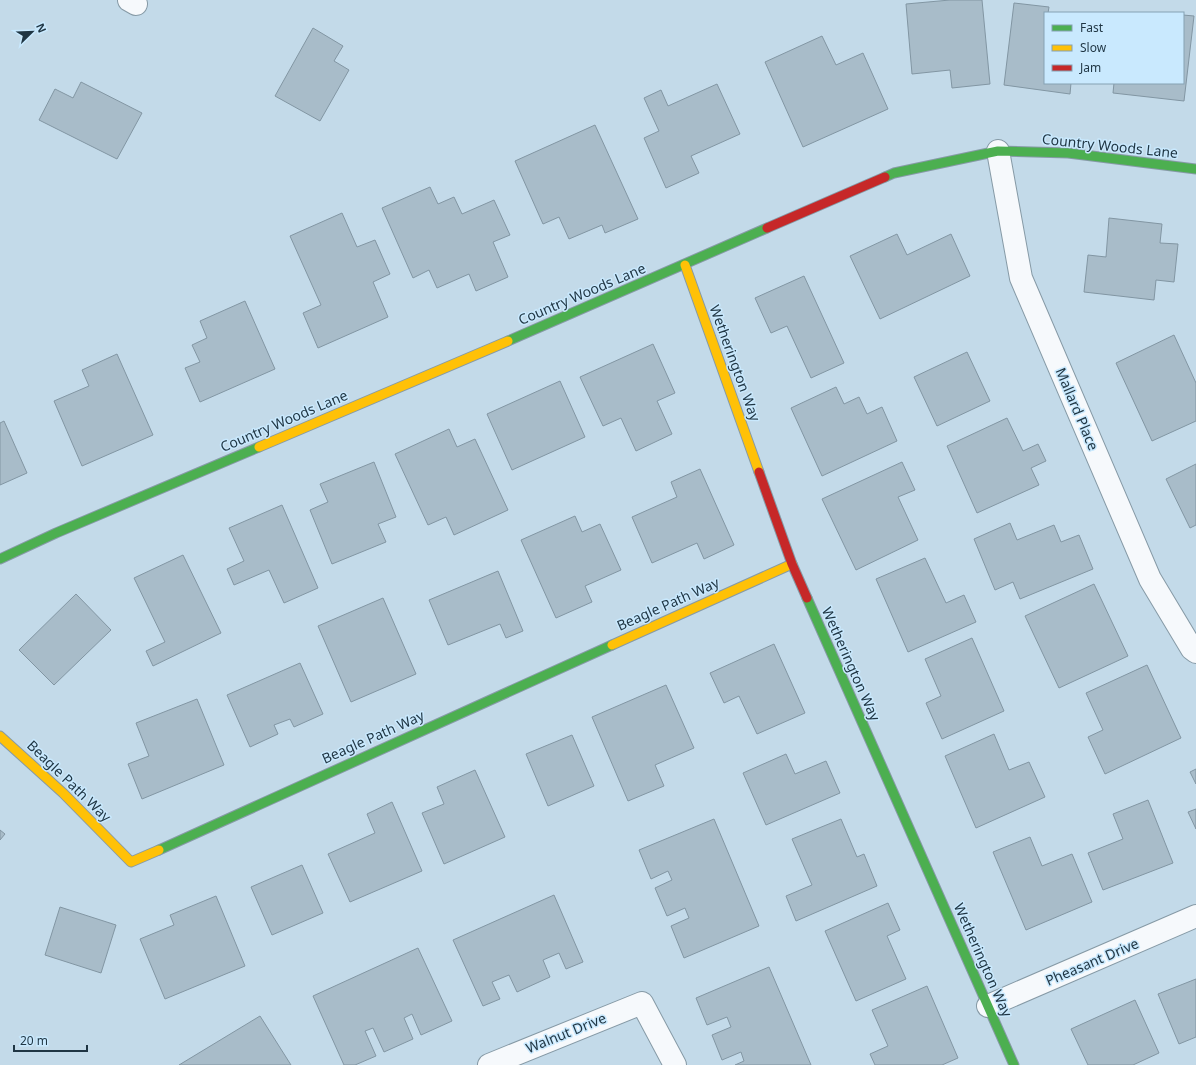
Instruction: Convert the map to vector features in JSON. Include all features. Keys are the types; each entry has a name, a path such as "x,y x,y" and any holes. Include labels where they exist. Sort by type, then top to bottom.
{"street":[{"name":"Country Woods Lane","path":"0,559 71,527 685,265 813,207 894,173 998,151 1068,153 1196,169"},
{"name":"Mallard Place","path":"998,151 1021,278 1150,579 1192,649 1196,652"},
{"name":"Wetherington Way","path":"685,265 792,564 1014,1065"},
{"name":"Beagle Path Way","path":"0,736 63,793 131,862 792,564"},
{"name":"Pheasant Drive","path":"988,1006 1196,916"},
{"name":"Walnut Drive","path":"489,1065 642,1003 675,1065"}],"building":[{"path":"950,0 982,0 990,84 952,88 950,70 912,74 906,4"},
{"path":"1014,3 1049,7 1048,12 1044,12 1044,84 1071,84 1070,94 1004,85"},
{"path":"1184,15 1194,16 1184,101 1113,93 1114,84 1184,84"},
{"path":"313,28 343,46 334,61 349,70 320,121 275,96"},
{"path":"822,36 836,65 863,53 888,109 803,147 765,62"},
{"path":"81,82 142,113 117,159 39,120 55,89 73,98"},
{"path":"717,84 740,134 691,156 699,173 666,188 644,138 659,131 644,98 661,90 668,106"},
{"path":"595,125 638,219 605,233 602,225 569,239 559,217 543,224 515,161"},
{"path":"430,187 438,204 454,197 462,214 494,200 510,235 493,242 508,277 476,291 469,274 437,288 429,270 413,278 382,208"},
{"path":"342,213 357,247 375,240 390,274 373,282 388,317 318,348 303,313 321,305 290,236"},
{"path":"1109,218 1162,224 1160,243 1178,244 1174,282 1156,280 1154,300 1084,292 1088,255 1106,257"},
{"path":"897,234 907,255 951,234 970,276 880,319 850,256"},
{"path":"804,276 844,363 811,378 787,326 771,333 755,298"},
{"path":"245,301 275,369 200,402 185,368 200,362 192,345 207,338 200,321"},
{"path":"1174,335 1196,383 1196,421 1152,441 1116,363"},
{"path":"653,344 675,393 657,401 672,434 636,451 621,418 603,426 580,377"},
{"path":"967,352 990,401 937,426 914,377"},
{"path":"117,354 153,435 82,466 54,401 89,386 82,370"},
{"path":"560,381 585,437 512,470 487,414"},
{"path":"836,387 844,404 859,397 867,414 882,407 897,441 822,476 791,408"},
{"path":"1007,418 1023,451 1038,444 1046,461 1031,468 1039,485 977,513 947,446"},
{"path":"4,421 27,473 0,485 0,423"},
{"path":"449,429 457,447 475,439 508,510 454,535 446,517 428,525 395,454"},
{"path":"374,462 396,517 378,524 386,542 332,564 310,510 328,502 320,484"},
{"path":"902,462 915,490 898,497 918,540 856,570 822,499"},
{"path":"1196,464 1196,525 1190,528 1166,479"},
{"path":"700,469 734,545 704,559 697,543 652,563 632,517 677,497 671,482"},
{"path":"282,505 318,588 284,603 269,570 234,585 227,569 244,561 229,528"},
{"path":"575,516 582,532 600,524 621,570 585,586 592,602 556,618 521,540"},
{"path":"1010,523 1017,540 1054,525 1061,542 1079,535 1093,569 1020,599 1013,582 995,590 974,539"},
{"path":"183,555 221,633 153,666 146,651 165,642 134,578"},
{"path":"925,558 946,603 964,595 976,622 908,652 876,579"},
{"path":"498,571 523,631 506,638 500,624 448,645 429,600"},
{"path":"1094,584 1128,656 1059,688 1025,616"},
{"path":"76,594 111,630 54,685 19,650"},
{"path":"383,598 416,674 351,702 318,626"},
{"path":"972,638 1004,711 942,739 926,703 941,696 925,659"},
{"path":"774,644 805,713 757,734 739,696 724,703 710,673"},
{"path":"300,663 323,714 294,727 290,719 274,725 278,734 250,747 227,695"},
{"path":"1147,665 1181,738 1105,774 1088,737 1103,730 1086,693"},
{"path":"666,685 694,748 655,765 664,786 628,801 592,717"},
{"path":"197,699 224,765 142,799 128,764 149,756 136,723"},
{"path":"994,734 1009,770 1029,762 1045,797 976,828 945,756"},
{"path":"572,735 594,786 548,806 526,754"},
{"path":"786,754 795,774 826,761 840,793 766,825 743,773"},
{"path":"1196,769 1196,784 1190,772"},
{"path":"475,770 505,837 444,864 422,813 444,804 437,787"},
{"path":"1148,800 1173,863 1103,890 1088,853 1123,839 1113,814"},
{"path":"392,802 422,871 350,902 328,854 375,833 367,814"},
{"path":"1196,809 1196,829 1188,812"},
{"path":"714,819 759,926 684,958 671,926 689,918 685,908 667,916 655,888 672,880 668,871 651,879 639,850"},
{"path":"841,819 857,857 864,854 877,886 796,921 786,896 812,885 792,839"},
{"path":"0,830 5,834 0,840"},
{"path":"1030,837 1042,866 1072,854 1092,902 1026,930 993,852"},
{"path":"302,865 323,913 272,935 251,887"},
{"path":"554,895 583,962 566,969 559,953 543,960 550,977 517,992 509,975 492,982 500,999 483,1006 453,940"},
{"path":"216,896 245,966 165,999 140,939 174,925 170,915"},
{"path":"888,903 900,930 887,936 906,979 856,1001 825,931"},
{"path":"60,907 116,925 101,973 45,955"},
{"path":"418,948 452,1021 421,1035 412,1014 404,1018 413,1039 384,1052 373,1028 365,1031 376,1056 355,1065 344,1065 313,996"},
{"path":"769,967 811,1065 735,1065 744,1061 741,1052 722,1060 712,1035 731,1027 727,1017 707,1025 696,998"},
{"path":"1196,979 1196,1037 1179,1044 1158,994"},
{"path":"927,986 958,1058 942,1065 875,1065 870,1054 888,1046 872,1010"},
{"path":"1135,1000 1159,1053 1133,1065 1088,1065 1071,1029"},
{"path":"260,1016 291,1065 179,1065"}],"traffic: fast":[{"path":"885,177 894,173 998,151 1068,153 1196,169"},
{"path":"508,341 767,228"},
{"path":"0,559 56,533 259,447"},
{"path":"807,598 1014,1065"},
{"path":"159,850 612,645"}],"traffic: slow":[{"path":"685,265 759,472"},
{"path":"259,447 508,341"},
{"path":"612,645 792,564"},
{"path":"0,736 63,793 131,862 159,850"}],"traffic: jam":[{"path":"767,228 885,177"},
{"path":"759,472 792,564 807,598"}]}
